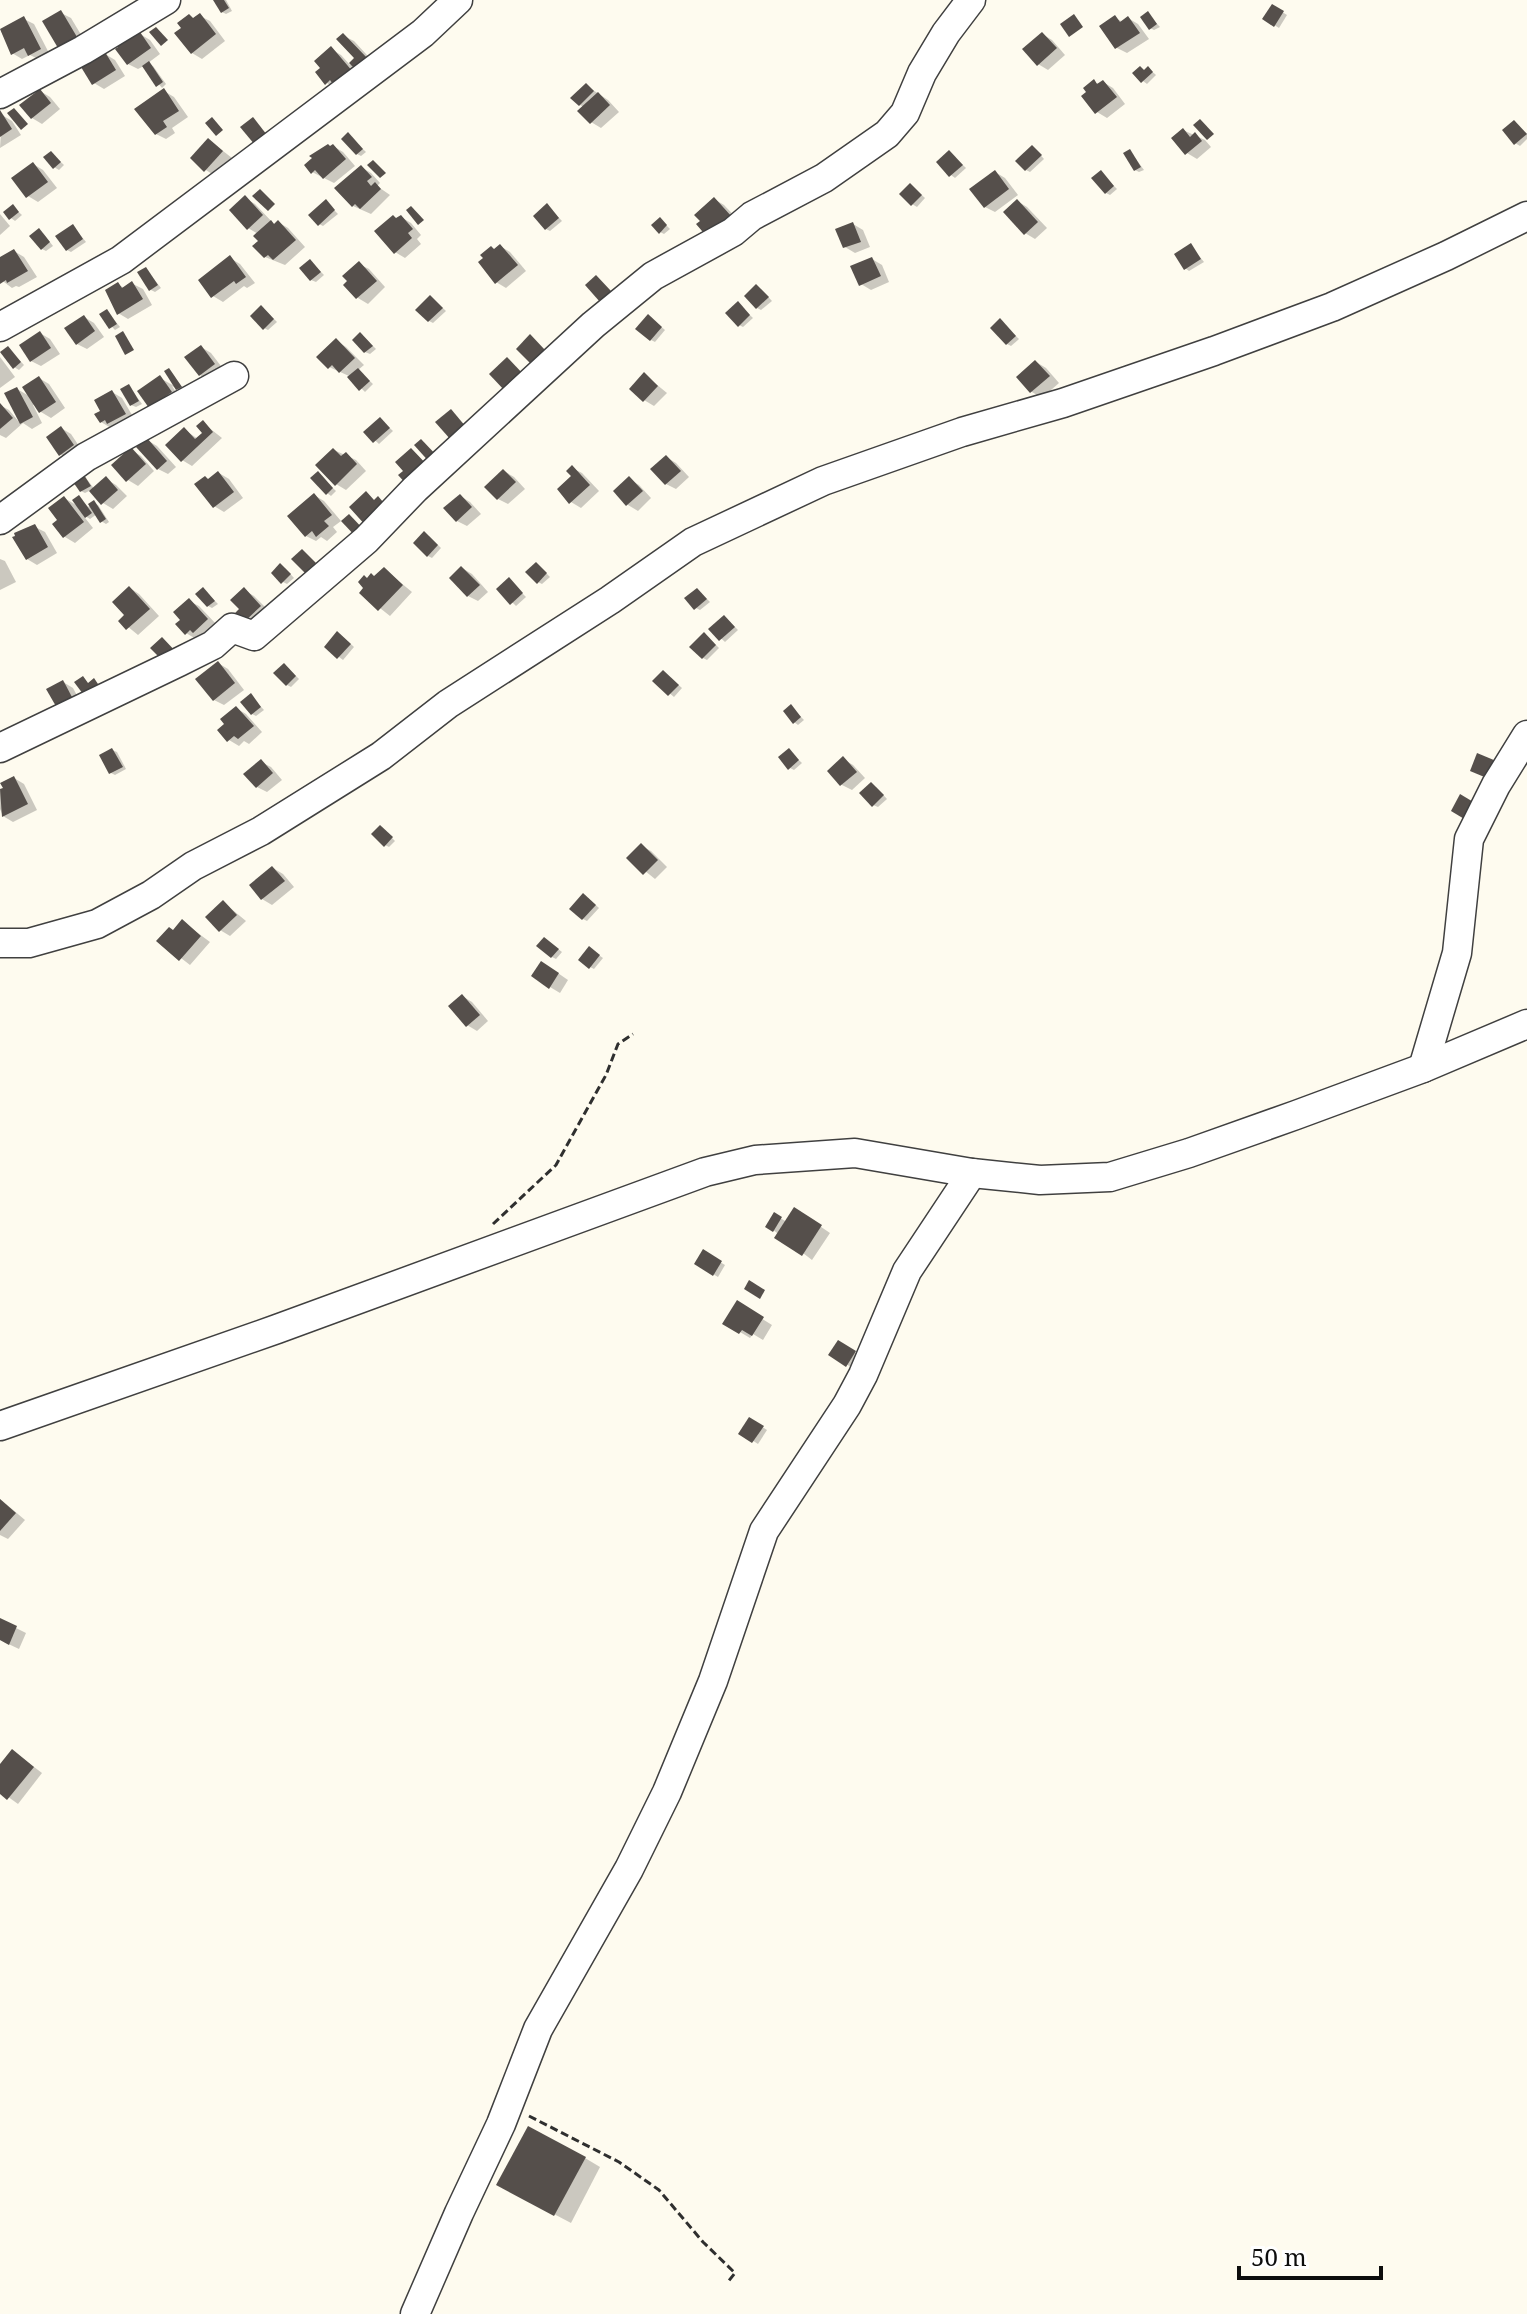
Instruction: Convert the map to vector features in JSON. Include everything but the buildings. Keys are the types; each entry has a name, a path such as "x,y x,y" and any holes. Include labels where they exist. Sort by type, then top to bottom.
{"street":[{"path":"0,94 83,50 166,0"},
{"path":"0,327 121,260 423,33 458,0"},
{"path":"0,748 213,645 232,628 254,636 366,540 415,489 593,325 653,276 733,232 752,216 824,178 887,134 905,113 922,73 971,0"},
{"path":"0,943 29,943 97,924 151,895 193,866 261,831 381,756 448,704 610,600 693,542 823,481 962,432 1063,403 1201,356 1332,307 1527,216"},
{"path":"0,520 86,457 234,376"},
{"path":"1423,1068 1457,953 1461,892 1469,839 1496,785 1527,735"},
{"path":"0,1426 277,1329 705,1172 755,1160 855,1153 972,1173 1040,1180 1110,1177 1189,1153 1423,1068 1527,1024"},
{"path":"415,2314 538,2029 629,1869 667,1792 713,1681 764,1531 847,1405 907,1271 972,1173"}],"path":[{"path":"485,1233 556,1165 600,1088 618,1044 633,1034"},
{"path":"509,2102 619,2162 659,2190 703,2242 735,2273 727,2283"}]}
